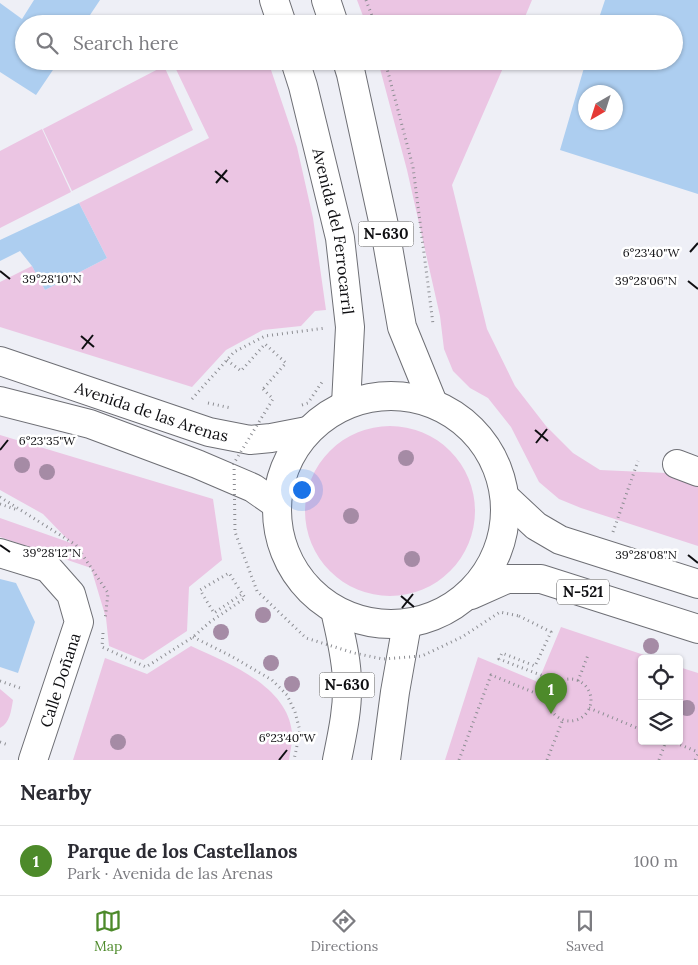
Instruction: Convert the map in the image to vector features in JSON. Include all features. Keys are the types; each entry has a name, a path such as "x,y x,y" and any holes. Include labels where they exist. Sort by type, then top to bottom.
{"main road":[{"path":"274,0 279,15"},
{"path":"326,0 331,15"},
{"name":"Avenida del Ferrocarril","path":"298,70 340,238 350,327 346,404"},
{"name":"N-630","path":"349,70 385,230 402,327 433,403"},
{"name":"Avenida de las Arenas","path":"0,361 209,432 250,440 271,438 304,419"},
{"path":"374,396 404,396 433,403 459,417 480,438 497,466 506,498 504,534 491,568 468,596 440,614 407,624 370,623 335,610 310,591 291,565 279,536 276,504 281,478 304,419 325,416 346,404 374,396"},
{"name":"Avenida de las Arenas","path":"0,401 90,424 197,464 253,488 276,504"},
{"name":"N-521","path":"506,498 536,526 560,540 698,584"},
{"name":"Calle Doñana","path":"0,553 48,568 71,594 79,622 33,760"},
{"name":"N-521","path":"468,596 507,579 541,579 698,629"},
{"name":"N-630","path":"335,610 347,682 344,727 338,760"},
{"name":"N-630","path":"386,760 407,624"}],"path":[{"path":"366,0 372,15"},
{"path":"388,70 413,167 433,324"},
{"path":"192,399 234,352 265,336 329,328 328,337"},
{"path":"227,360 241,371 265,344 286,363 263,389 273,399 250,440 234,463 235,532 257,591 306,638 354,653 383,659 422,656 462,637 500,612 518,616 551,632 535,666 502,653 499,659 559,682 572,679 578,681 588,689 591,702 589,708 580,718 573,721 562,719 554,712 551,706 551,692 559,682"},
{"path":"304,419 308,403 323,380"},
{"path":"183,396 238,410"},
{"path":"256,413 266,414"},
{"path":"605,554 638,462"},
{"path":"0,504 25,512"},
{"path":"102,648 146,667 193,637 210,622 245,598 229,573 200,590 214,613 242,594"},
{"path":"193,637 272,680 287,696 295,712 300,731 294,760"},
{"path":"578,681 588,655"},
{"path":"460,760 491,674 550,699"},
{"path":"0,681 23,689"},
{"path":"589,708 638,728"},
{"path":"547,760 562,719"},
{"path":"0,742 8,745"},
{"path":"659,760 665,745"},
{"path":"680,745 698,753 696,760"}],"shaded area":[{"path":"357,0 532,0 526,15 363,15"},
{"path":"156,70 166,70 193,130 72,191 43,129"},
{"path":"176,70 271,70 297,147 313,218 326,310 315,311 301,326 263,330 226,350 192,387 0,327 0,282 32,266 45,290 107,258 79,203 209,138"},
{"path":"380,70 502,70 452,185 487,329 515,386 546,426 573,453 600,470 666,473 698,483 698,546 559,499 539,482 511,427 488,398 470,388 453,371 444,349 440,316 407,170"},
{"path":"42,129 71,192 0,228 0,151"},
{"path":"390,426 415,430 430,436 444,445 456,457 465,471 471,486 475,511 471,536 465,551 456,565 444,577 430,586 415,592 390,596 365,592 350,586 336,577 324,565 315,551 309,536 305,511 309,486 315,471 324,457 336,445 350,436 365,430"},
{"path":"0,435 213,499 222,560 189,587 187,631 143,660 109,646 106,618 91,568 0,537 0,518 71,543 43,514 0,490"},
{"path":"561,627 644,655 638,655 638,745 683,745 683,668 698,673 698,760 445,760 478,657 538,682"},
{"path":"191,646 222,660 254,678 280,702 288,716 292,733 289,760 73,760 105,658 147,674"},
{"path":"0,689 13,700 8,720 0,728"}],"building":[{"path":"34,0 100,0 90,15 25,15"},
{"path":"605,0 698,0 698,194 560,150 578,88 578,130 623,130 623,85 579,85 583,70 683,70 683,15 600,15"},
{"path":"0,3 16,15 15,70 53,70 36,95 0,72"},
{"path":"79,203 107,258 45,290 32,266 20,251 0,261 0,240"},
{"path":"0,579 16,583 35,622 18,673 0,667"}],"place":[{"name":"Parque de los Castellanos","path":"551,714"}]}
